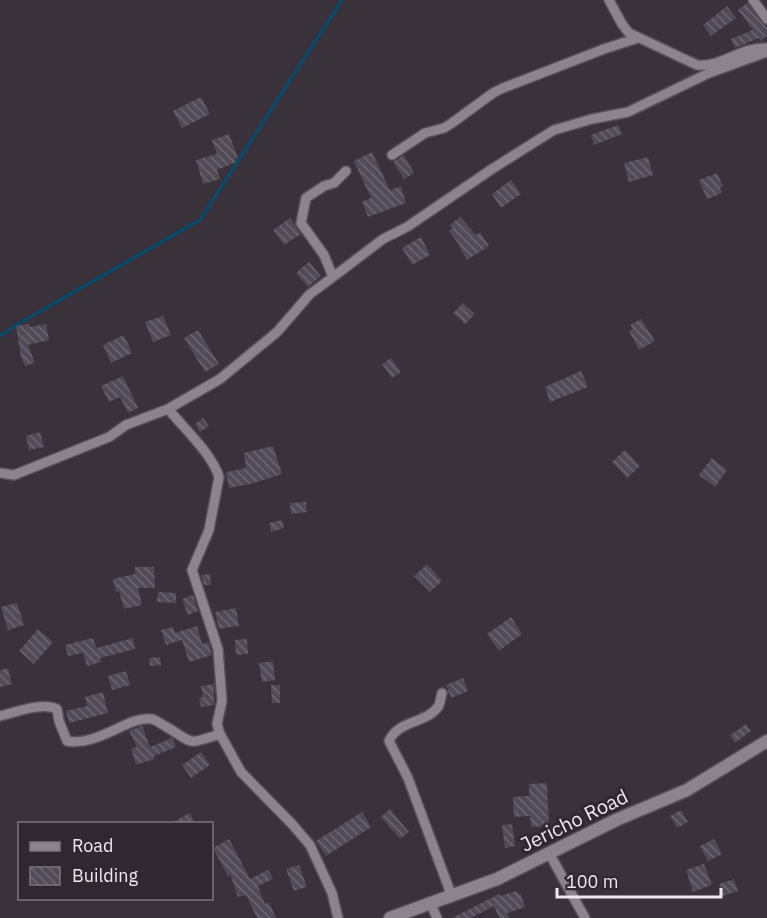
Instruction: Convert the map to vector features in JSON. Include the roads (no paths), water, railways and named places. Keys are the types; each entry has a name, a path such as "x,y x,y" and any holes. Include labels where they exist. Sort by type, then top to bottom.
{"street":[{"path":"609,0 629,33 697,64 707,66 742,51 756,48 767,50"},
{"path":"753,0 767,18"},
{"path":"392,155 425,133 444,128 503,88 638,38"},
{"path":"0,473 14,475 108,437 126,425 168,409 220,380 277,332 310,294 333,276 383,239 407,227 554,130 628,112 709,73 767,50"},
{"path":"333,276 324,255 301,223 306,198 324,186 334,183 346,171"},
{"path":"168,409 206,455 219,477 209,530 192,570 218,649 222,701 217,724 220,734 241,772 310,845 332,893 338,918"},
{"path":"442,693 438,707 424,717 400,727 392,733 388,741 408,778 451,894"},
{"path":"0,716 42,707 53,707 57,709 67,741 77,743 93,739 139,720 153,719 188,742 220,734"},
{"name":"Jericho Road","path":"390,918 497,879 616,820 687,790 767,741"},
{"path":"549,853 585,918"},
{"path":"430,902 437,918"}],"waterway":[{"path":"0,336 200,220 342,0"}]}
